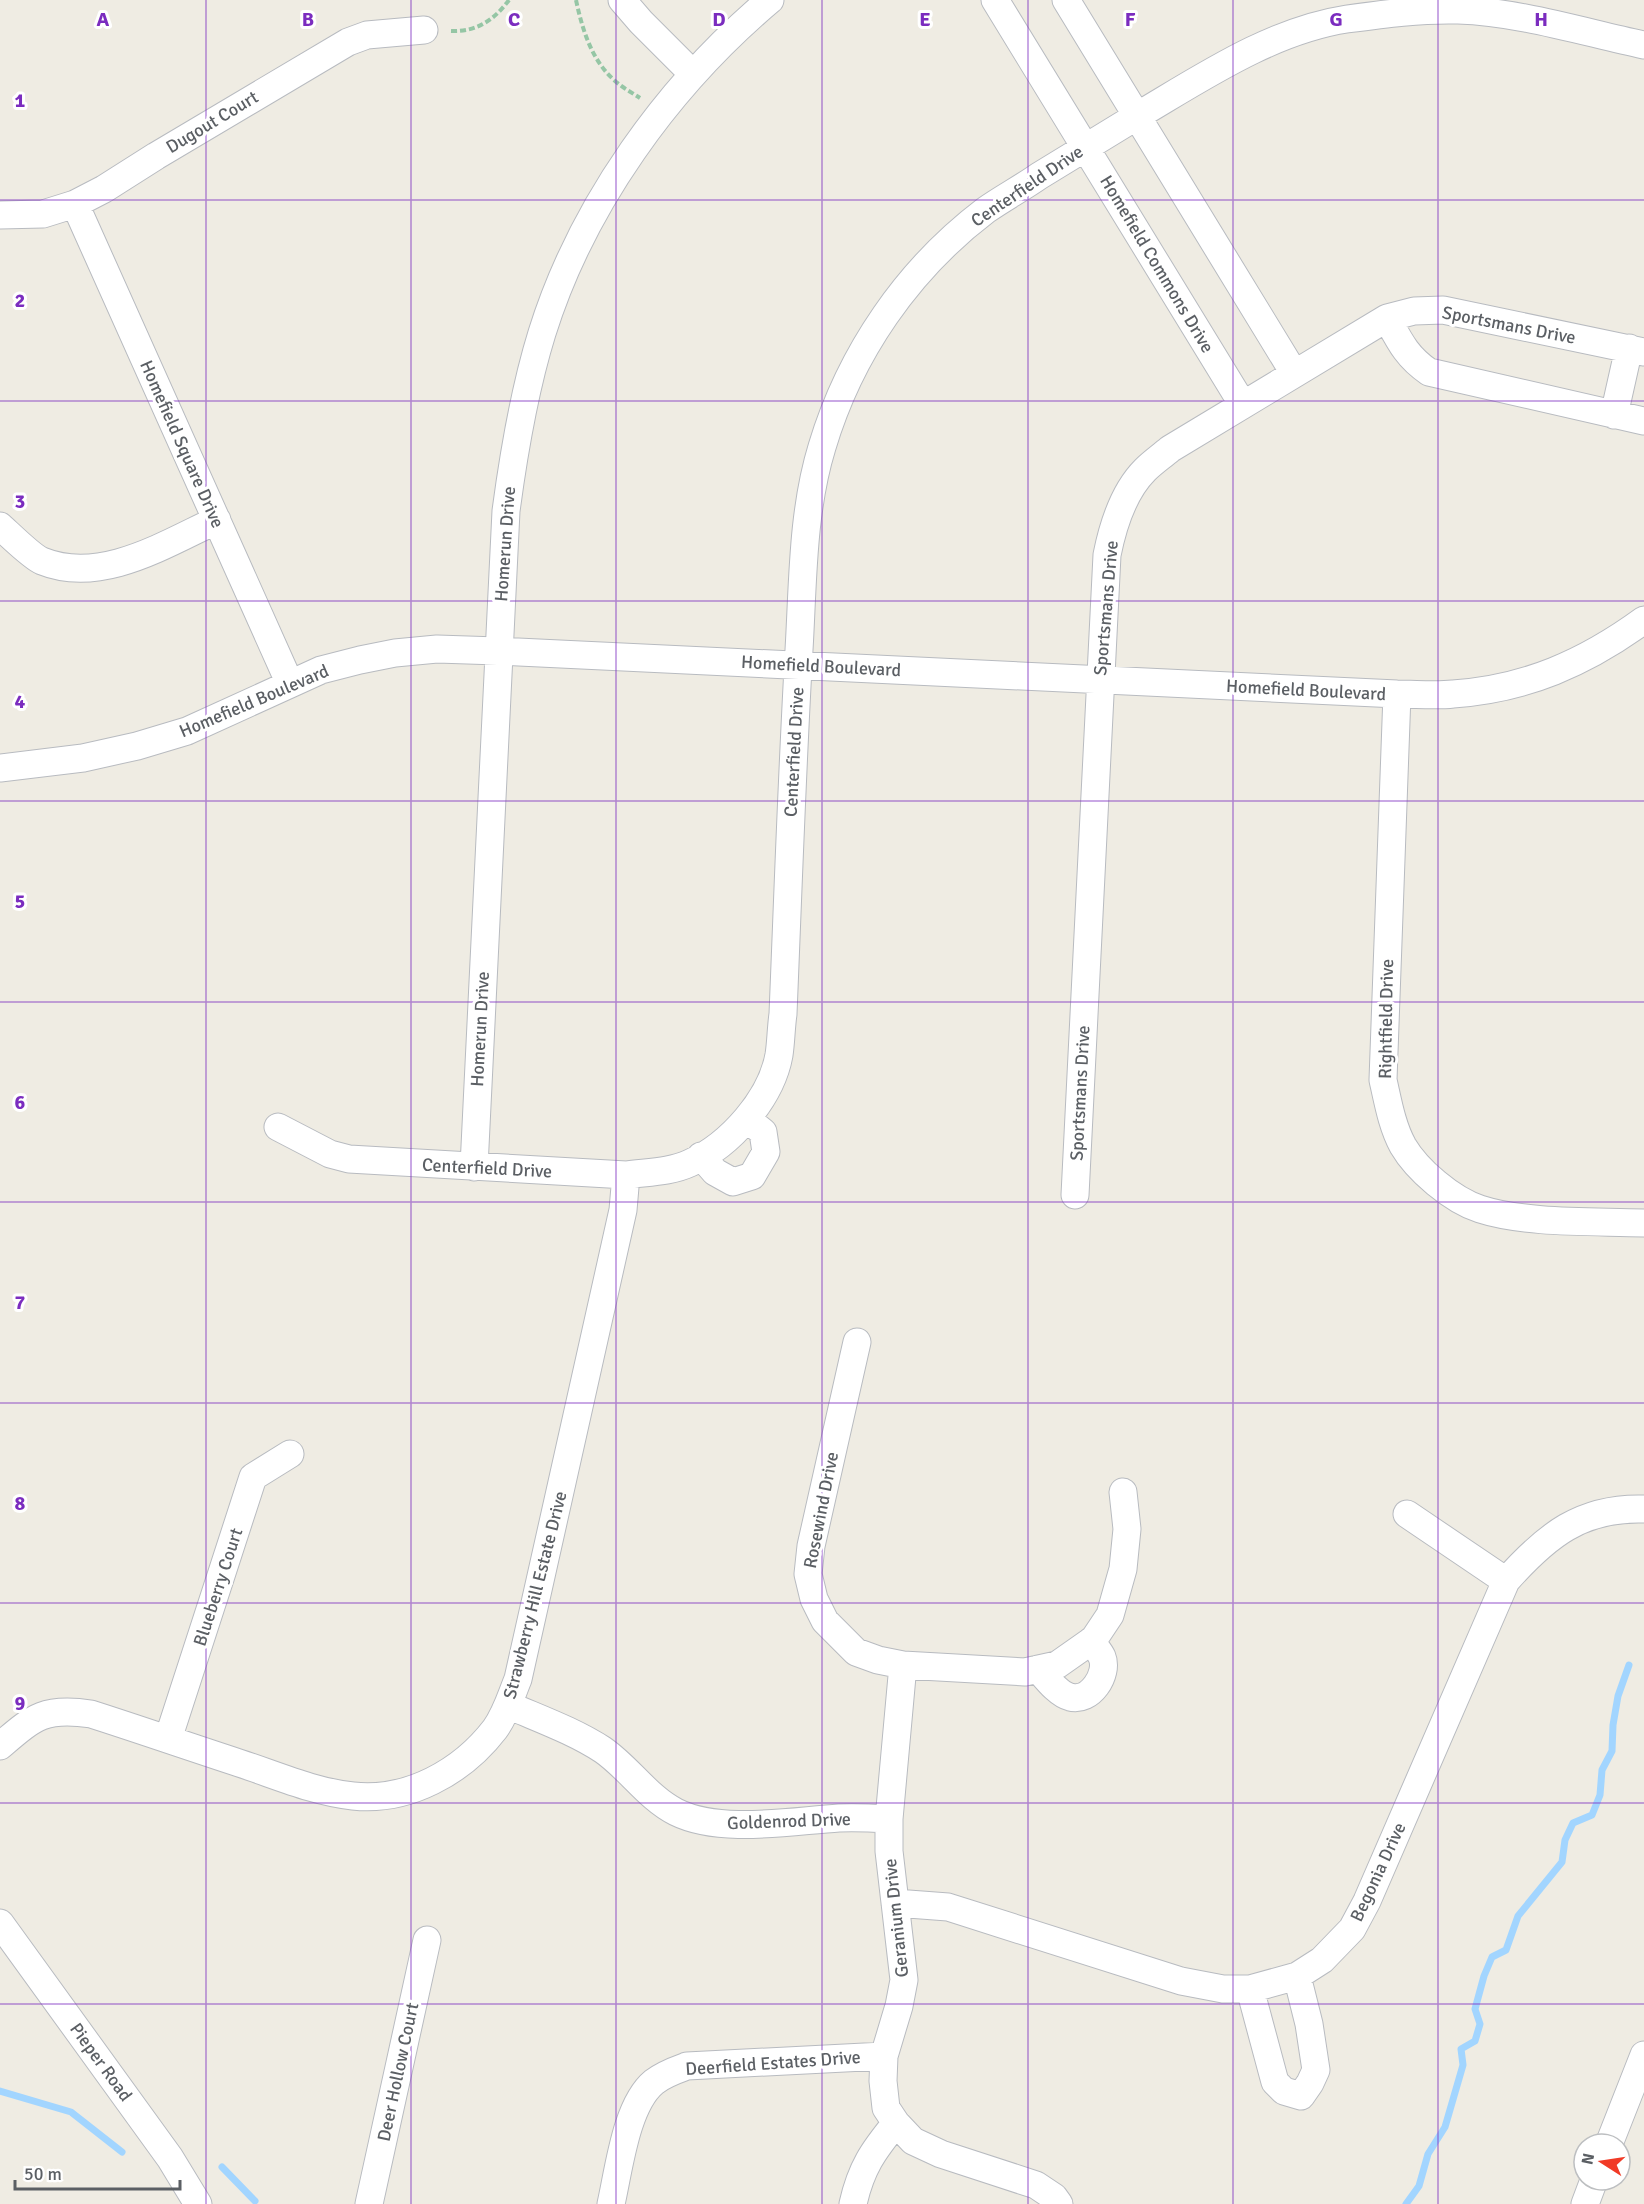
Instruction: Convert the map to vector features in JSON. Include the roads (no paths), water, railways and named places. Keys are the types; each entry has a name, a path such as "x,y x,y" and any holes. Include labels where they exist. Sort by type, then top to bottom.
{"street":[{"path":"622,0 693,74"},
{"name":"Homerun Drive","path":"474,1167 506,511 513,451 525,394 542,332 565,273 601,201 640,139 693,74 744,22 770,0"},
{"name":"Homefield Commons Drive","path":"995,0 1243,405"},
{"path":"1066,0 1294,374"},
{"name":"Centerfield Drive","path":"278,1127 330,1154 349,1160 626,1175 662,1171 690,1163 729,1138 747,1119 768,1085 778,1057 783,1014 805,542 821,450 835,408 854,366 875,330 904,289 946,243 988,209 1207,75 1261,47 1299,32 1343,20 1412,11 1461,10 1520,18 1644,45"},
{"name":"Dugout Court","path":"0,215 43,214 75,204 104,189 348,42 367,35 424,30"},
{"name":"Homefield Square Drive","path":"75,204 290,684"},
{"name":"Sportsmans Drive","path":"1075,1195 1107,555 1113,526 1126,496 1144,471 1170,449 1387,318 1414,311 1443,310 1637,350"},
{"path":"1387,318 1402,348 1414,362 1429,372 1644,421"},
{"path":"1614,415 1637,350"},
{"path":"0,526 41,561 74,568 109,565 136,557 217,520"},
{"name":"Homefield Boulevard","path":"0,768 84,759 137,747 188,731 321,670 395,652 437,649 498,651 1397,694 1452,694 1496,689 1534,680 1573,664 1613,643 1644,620"},
{"name":"Rightfield Drive","path":"1397,694 1383,1080 1391,1114 1402,1144 1427,1176 1453,1195 1477,1208 1525,1218 1644,1223"},
{"path":"701,1156 715,1172 733,1182 752,1176 766,1152 763,1132 747,1119"},
{"name":"Strawberry Hill Estate Drive","path":"0,1746 31,1720 49,1712 70,1711 92,1714 307,1786 351,1796 374,1797 427,1785 473,1751 495,1728 508,1705 518,1679 616,1244 623,1210 626,1175"},
{"name":"Rosewind Drive","path":"857,1342 811,1546 808,1574 814,1599 825,1621 856,1652 878,1660 903,1665 1025,1672 1048,1667"},
{"name":"Blueberry Court","path":"168,1739 253,1477 290,1454"},
{"path":"1091,1641 1102,1658 1102,1676 1093,1689 1081,1697 1070,1697 1051,1684 1048,1667 1091,1641 1110,1615 1123,1569 1127,1529 1123,1492"},
{"name":"Begonia Drive","path":"895,1902 948,1907 1181,1981 1222,1989 1250,1989 1297,1976 1322,1960 1352,1929 1367,1901 1506,1581 1548,1538 1570,1525 1603,1513 1644,1509"},
{"path":"1407,1514 1506,1581"},
{"name":"Geranium Drive","path":"903,1665 889,1819 889,1851 904,1980 884,2056 883,2081 886,2108 913,2141 941,2154 1036,2185 1054,2197 1059,2204"},
{"name":"Goldenrod Drive","path":"508,1705 581,1737 596,1746 675,1812 701,1820 729,1825 843,1818 889,1819"},
{"name":"Pieper Road","path":"0,1923 138,2112 198,2204"},
{"name":"Deer Hollow Court","path":"369,2204 427,1940"},
{"path":"1250,1989 1275,2082 1284,2091 1301,2096 1316,2070 1309,2024 1297,1976"},
{"path":"1614,2132 1644,2055"},
{"name":"Deerfield Estates Drive","path":"611,2204 630,2121 638,2100 653,2083 668,2073 687,2066 884,2056"},
{"path":"853,2204 859,2180 873,2150 896,2123"}],"waterway":[{"path":"1406,2204 1419,2186 1428,2154 1445,2127 1463,2065 1461,2049 1475,2041 1480,2024 1475,2009 1492,1957 1506,1950 1518,1916 1562,1862 1565,1840 1573,1823 1592,1815 1600,1795 1602,1770 1612,1751 1613,1725 1618,1696 1629,1665"},
{"path":"0,2091 71,2112 122,2152"},
{"path":"222,2167 255,2201"}]}
